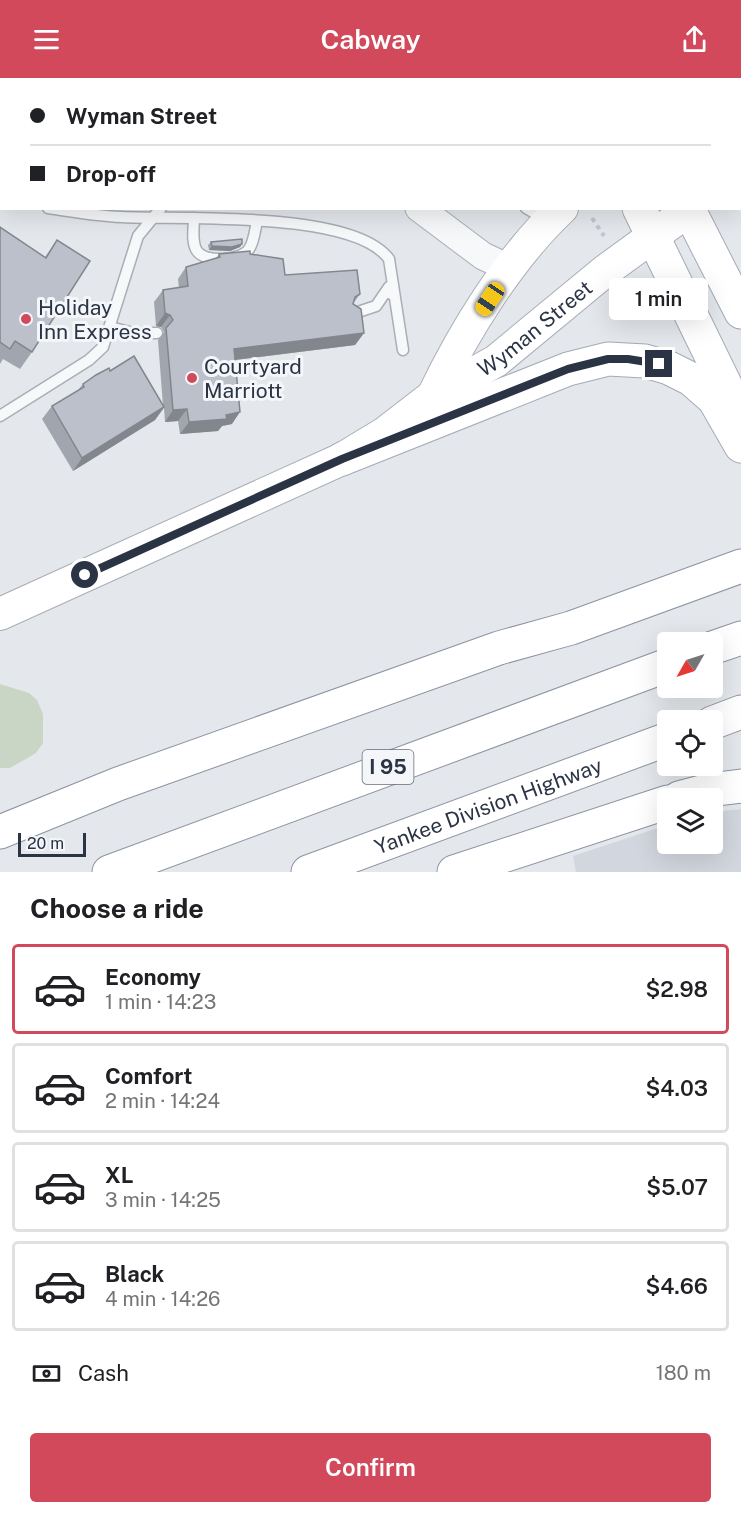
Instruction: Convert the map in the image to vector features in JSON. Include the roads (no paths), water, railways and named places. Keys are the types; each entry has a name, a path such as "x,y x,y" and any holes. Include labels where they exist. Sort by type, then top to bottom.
{"main road":[{"name":"Wyman Street","path":"0,614 342,459 385,433 433,396 496,361 605,271 646,222 687,210"},
{"path":"690,210 741,312"},
{"name":"Wyman Street","path":"433,396 463,339 546,213"},
{"path":"646,222 741,418"},
{"path":"342,459 568,369 608,359 645,361 669,368 691,379 714,399 741,446"},
{"path":"498,648 568,616 741,549"},
{"path":"0,832 118,784 498,648 571,628 741,566"},
{"path":"723,644 741,638"},
{"name":"I 95","path":"109,872 657,669"},
{"path":"723,719 741,712"},
{"name":"Yankee Division Highway","path":"308,872 657,743"},
{"path":"723,788 741,786"},
{"path":"454,872 657,806"}],"street":[{"path":"421,210 483,256 511,269"}],"lane":[{"path":"63,210 123,218 158,213 194,218 257,221 338,231 374,246 385,254 391,266 404,350 389,287 376,306 352,314"},
{"path":"0,416 93,357 103,347 136,240 158,213"},
{"path":"194,218 194,245 199,254 210,259 244,254 250,248 257,221"},
{"path":"110,327 133,333 157,333"}],"place":[{"name":"Holiday Inn Express","path":"26,319"},
{"name":"Courtyard Marriott","path":"192,378"}]}
